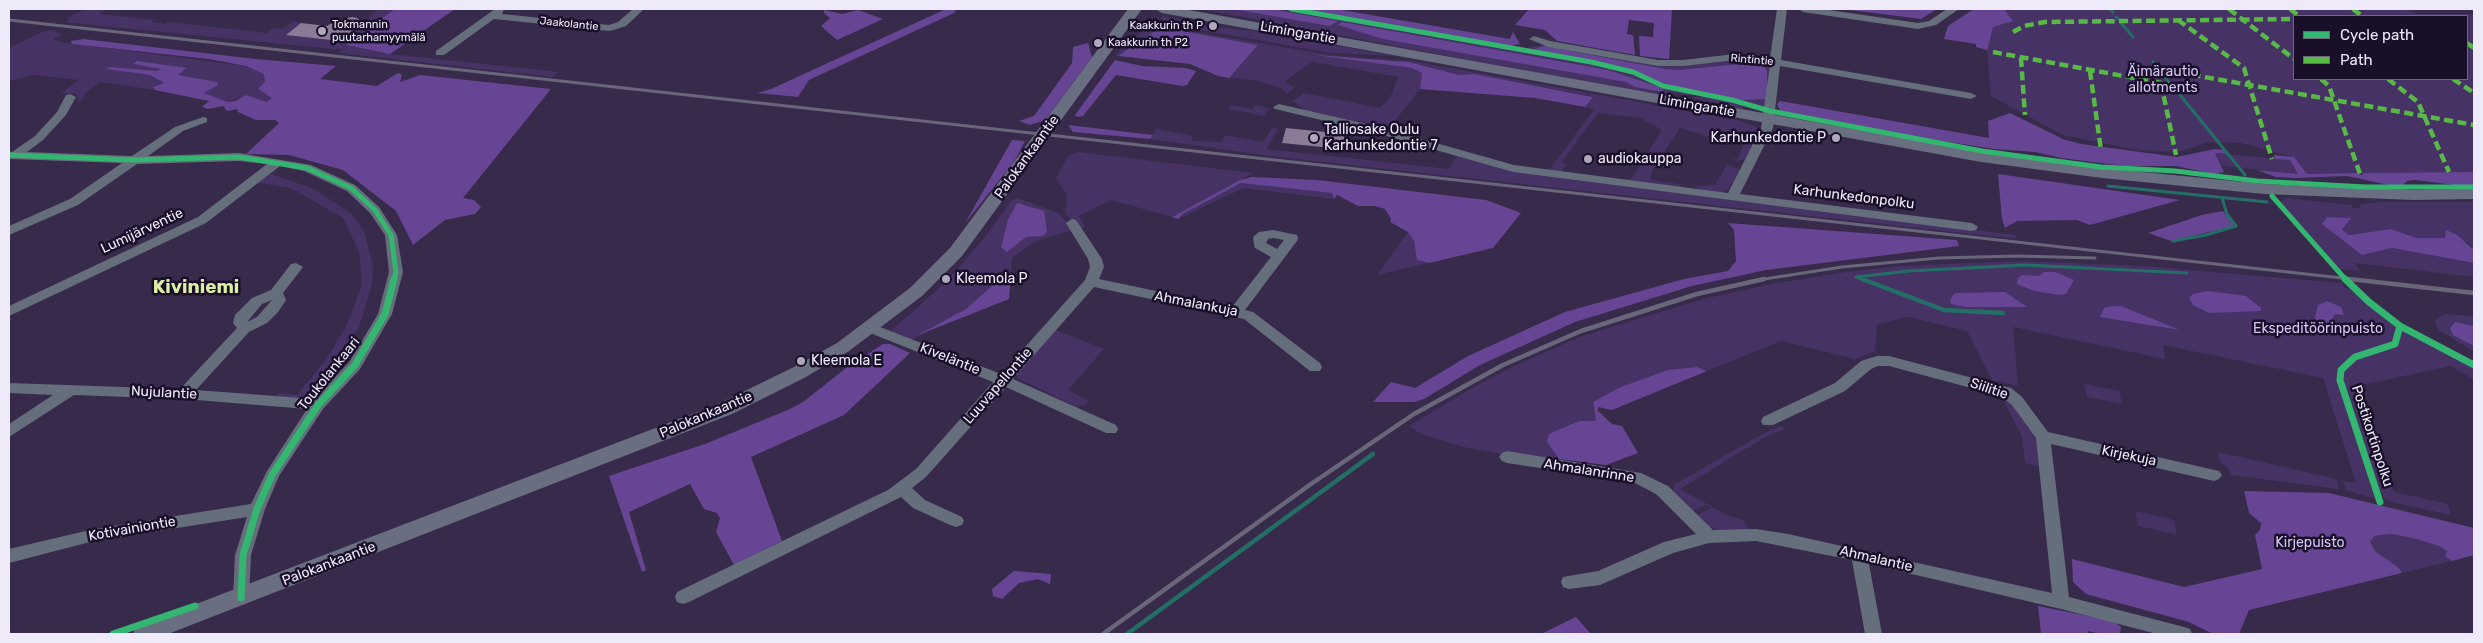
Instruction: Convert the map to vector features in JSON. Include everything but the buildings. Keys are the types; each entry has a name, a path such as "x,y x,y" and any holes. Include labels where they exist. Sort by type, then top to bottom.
{"main road":[{"name":"Palokankaantie","path":"144,634 725,409 800,372 870,328 916,292 956,252 1135,9"},
{"name":"Limingantie","path":"1162,9 1981,157 2102,173 2264,189 2414,195 2474,194"}],"street":[{"path":"440,53 503,9"},
{"name":"Jaakolantie","path":"493,16 610,28 622,24 639,9"},
{"path":"1732,197 1767,128 1782,9"},
{"path":"1803,9 1918,26 1932,23 1954,9"},
{"name":"Rintintie","path":"1534,39 1548,44 1658,63 1683,63 1735,57 1776,62 1971,96"},
{"path":"11,156 39,138 62,113 70,97"},
{"name":"Karhunkedonpolku","path":"1279,107 1379,130 1513,168 1972,227"},
{"path":"9,231 74,202 179,129 204,120"},
{"name":"Toukolankaari","path":"11,156 134,160 239,158 278,162 307,168 332,178 365,199 375,210 391,235 396,272 386,314 355,365 318,405 295,437 272,475 257,509 244,555 241,598"},
{"name":"Lumijärventie","path":"9,311 197,223 278,162"},
{"path":"1072,223 1095,259 1097,267 1091,282"},
{"path":"1236,312 1279,256"},
{"path":"184,394 244,328 240,323 240,318 257,301 276,292 296,267"},
{"name":"Ahmalankuja","path":"1091,282 1248,315 1260,322 1315,367"},
{"name":"Luuvapellontie","path":"683,597 902,488 921,473 1091,282"},
{"name":"Kiveläntie","path":"870,328 1074,410 1111,428"},
{"name":"Siilitie","path":"1768,421 1840,387 1866,365 1883,360 2006,392 2017,401 2043,437 2062,602"},
{"name":"Nujulantie","path":"9,388 184,394 318,405"},
{"path":"9,431 71,390"},
{"name":"Kirjekuja","path":"2043,437 2214,474"},
{"name":"Ahmalanrinne","path":"1507,457 1636,477 1662,490 1709,536"},
{"path":"902,488 919,504 956,521"},
{"name":"Kotivainiontie","path":"9,556 94,535 257,509"},
{"name":"Ahmalantie","path":"1569,582 1600,578 1670,547 1709,536 1756,535 1859,555 2062,602 2184,634"},
{"path":"1859,555 1873,634"}],"green space":[{"path":"85,9 106,9 99,14 154,20 152,22 165,24 168,22 267,33 274,28 282,29 294,21 301,23 287,35 340,41 379,9 395,9 347,45 390,54 559,72 553,77 338,53 342,50 62,22 68,21 68,18"},
{"path":"395,9 455,9 390,54 346,45"},
{"path":"946,9 956,9 954,13 809,80 798,97 757,93 771,89"},
{"path":"1201,9 1284,9 1591,63 1632,73 1663,87 1699,94 1638,92"},
{"path":"1233,9 1271,9 1338,21 1330,26"},
{"path":"1306,9 1336,9 1510,39 1513,32 1520,44 1510,46"},
{"path":"1529,9 1672,9 1669,59 1640,56 1639,36 1653,37 1654,23 1629,20 1627,34 1633,35 1635,55 1557,41 1545,30 1515,25"},
{"path":"1842,9 1937,9 1921,19"},
{"path":"1974,9 2004,9 2013,21 1993,27 1987,50 1976,47 1976,44 1944,39 1948,26"},
{"name":"Äimärautio allotments","path":"1983,9 2408,9 2417,14 2474,14 2474,172 2307,174 2293,157 2241,143 2209,142 2178,152 2138,150 2062,135 1991,96"},
{"path":"824,10 842,14 858,10 883,19 837,40 821,26 830,18 824,13"},
{"path":"1162,16 1198,23 1199,25 1195,29 1182,26 1162,20"},
{"path":"1153,22 1195,32 1330,55 1412,61 1737,120 1757,127 1758,136 1746,159 1737,161 1732,160 1738,158 1749,134 1727,131 1721,136 1713,134 1710,137 1680,128 1652,171 1650,180 1680,184 1681,186 1677,188 1627,180 1632,178 1662,130 1640,118 1598,113 1562,162 1567,165 1559,173 1548,168 1551,168 1594,109 1585,107 1592,96 1474,74 1459,75 1423,65 1395,60 1327,56 1412,68 1422,73 1420,89 1390,127 1382,125 1378,127 1306,111 1293,101 1304,93 1380,108 1390,98 1398,77 1312,62 1284,82 1295,87 1287,94 1280,88 1259,81 1229,78 1258,45 1161,27 1118,56 1115,55"},
{"path":"1342,22 1608,70 1662,88 1663,92 1635,87 1626,82 1383,39 1338,25"},
{"path":"1204,26 1256,31 1395,56 1331,53 1200,30"},
{"path":"1161,27 1258,45 1229,78 1218,76 1190,64 1118,56"},
{"path":"54,30 62,35 53,39 59,42 246,66 265,74 265,82 273,98 267,102 246,95 227,102 214,99 203,93 217,85 216,82 178,75 187,69 161,69 157,71 107,69 150,75 164,83 154,88 155,90 100,82 85,93 83,100 78,101 77,94 61,93 79,80 34,75 9,81 9,48 44,31"},
{"path":"83,39 256,59 336,66 320,79 377,86 398,73 402,75 400,82 420,75 551,89 463,198 474,200 481,207 475,214 445,220 413,245 396,211 343,170 289,155 246,154 279,123 275,120 256,120 238,112 237,109 228,111 224,106 208,109 202,107 209,101 155,90 153,87 164,83 150,75 106,69 110,67 157,71 161,69 133,64 137,61 187,68 178,75 217,82 218,85 204,93 227,102 235,101 246,95 267,102 272,98 258,89 265,82 264,74 246,66 209,59 72,44 71,41"},
{"path":"1088,43 1092,57 1045,120 1030,125 1019,121 1034,116 1072,63 1073,47"},
{"path":"1545,45 1657,65 1736,59 1770,65 1766,109 1733,99 1663,86 1634,72 1618,67 1518,49"},
{"path":"1544,46 1665,69 1680,70 1749,63 1763,65 1767,71 1767,99 1740,100 1663,85 1619,66 1532,50"},
{"path":"1315,55 1409,62 1459,75 1474,74 1593,97 1585,107 1535,98 1420,89 1422,73 1412,68"},
{"path":"1115,60 1142,66 1186,68 1196,71 1187,85 1182,86 1116,75 1083,116 1077,117 1075,115"},
{"path":"1707,96 1742,104 1743,109 1690,98"},
{"path":"1780,101 1989,138 1988,121 2010,113 2063,139 2081,144 2177,157 2215,149 2224,150 2228,154 2215,153 2224,172 2214,174 2176,166 2124,166 2061,158 2035,152 1994,149 1910,136 1780,111 1777,104"},
{"path":"1231,105 1252,109 1255,105 1269,108 1264,116 1228,109"},
{"path":"1068,125 1153,135 1150,139 1073,132"},
{"path":"1272,128 1278,129 1266,149 1449,169 1458,155 1544,176 2016,235 2017,239 1269,156 1150,139 1157,129 1193,136 1191,141 1221,142 1225,135 1263,142"},
{"path":"1012,140 1025,141 1014,162 965,223"},
{"path":"1078,152 1253,173 1172,217 1111,200 1079,216 1085,227 1079,229 1065,213 1067,195 1056,178 1069,155"},
{"path":"2215,153 2290,160 2299,174 2223,166"},
{"path":"2274,155 2294,157 2307,174 2357,173 2362,175 2364,173 2474,172 2474,185 2454,185 2416,180 2407,181 2403,185 2389,185 2347,176 2276,177 2257,170 2298,174 2290,160 2275,159"},
{"path":"1727,164 1740,170 1729,189 1721,193 1700,191 1695,186 1715,185"},
{"path":"268,173 314,189 352,214 364,231 373,266 372,284 359,327 335,363 306,400 276,396 278,393 297,395 324,362 346,327 362,285 359,252 343,218 291,188 258,183"},
{"path":"1998,174 2180,200 2090,225 2077,220 2017,221 2005,228 2002,219"},
{"path":"1252,177 1317,180 1486,200 1521,213 1493,248 1429,263 1417,260 1414,241 1408,232 1390,222 1391,219 1385,209 1375,206 1358,206 1337,195 1334,199 1332,193 1241,183 1183,214 1178,219 1172,217 1240,180"},
{"path":"1241,183 1332,193 1334,199 1244,188 1178,219 1183,214"},
{"path":"1018,198 1058,213 1074,230 1036,241 1012,258 1011,277 1000,279 966,309 912,340 891,331 948,280 985,237 1011,201"},
{"path":"2286,198 2351,205 2354,208 2361,208 2359,205 2380,202 2474,202 2474,250 2468,243 2446,231 2446,238 2417,238 2391,229 2349,235 2342,231 2351,218 2327,217 2362,255 2391,248 2474,263 2474,277 2355,263 2360,271 2340,269 2282,204 2282,200"},
{"path":"1017,203 1044,211 1047,232 1043,236 1026,237 1007,252 1001,247 1008,220"},
{"path":"2223,211 2235,226 2171,241 2148,233 2202,215"},
{"path":"2327,217 2351,218 2342,230 2349,235 2391,229 2417,238 2445,238 2446,230 2457,235 2474,250 2474,263 2392,248 2362,255 2322,224"},
{"path":"1728,223 1957,240 1959,246 1766,270 1692,286 1575,322 1480,365 1424,399 1414,402 1373,402 1391,382 1415,388 1468,356 1565,312 1684,279 1728,271 1736,261 1734,230"},
{"path":"1408,232 1414,241 1417,260 1429,263 1377,275"},
{"name":"Ekspeditöörinpuisto","path":"2022,261 2142,266 2342,283 2345,288 2348,288 2409,333 2474,367 2474,380 2451,366 2357,386 2394,492 2448,504 2451,515 2391,502 2384,498 2380,489 2374,488 2375,496 2372,498 2346,490 2343,481 2356,483 2323,378 2163,345 2165,359 2013,327 2018,386 1992,380 1967,331 1908,317 1877,324 1875,351 1855,359 1781,341 1707,371 1697,367 1593,402 1596,421 1578,421 1547,442 1559,459 1531,459 1463,447 1422,434 1409,426 1467,391 1512,367 1579,337 1703,299 1776,283 1846,272 1903,266"},
{"path":"2044,272 2055,272 2074,280 2066,294 2059,295 2034,291 2017,284 2018,278 2022,275 2039,276"},
{"path":"1011,277 1009,299 916,336 966,309 1000,279"},
{"path":"2208,291 2246,296 2261,308 2261,311 2209,313 2193,305 2189,298 2193,294"},
{"path":"2005,292 2027,307 1965,307 1951,304 1950,301 1954,294 1958,293"},
{"path":"2327,301 2341,307 2344,315 2335,314 2327,326 2318,323 2315,318 2318,305"},
{"path":"2121,306 2180,330 2100,317 2104,308"},
{"path":"2445,314 2474,316 2474,352 2439,330 2435,322 2437,318"},
{"path":"2455,322 2474,326 2474,346 2453,335 2450,328"},
{"path":"1054,329 1104,349 1068,390 1089,401 1084,405 1077,407 1017,378 1016,375"},
{"path":"883,344 890,344 910,353 844,415 751,457 782,541 734,565 716,532 720,518 717,513 704,509 690,484 629,512 646,570 642,572 609,476 705,444 790,409 803,402 846,368"},
{"path":"1697,367 1707,371 1612,410 1598,407 1598,411 1612,424 1622,426 1638,453 1606,465 1559,459 1547,442 1549,434 1579,421 1596,421 1593,402 1621,387 1668,370"},
{"path":"1949,381 1997,392 2009,399 2036,436 2039,466 2025,463 2022,436 2001,396"},
{"path":"2084,384 2120,391 2122,404 2087,397"},
{"path":"1782,426 1785,429 1767,436 1680,489 1727,515 1743,520 1748,528 1746,531 1720,530 1708,527 1697,515 1711,508 1706,505 1692,511 1673,492 1675,484 1766,432"},
{"path":"2218,452 2337,479 2339,489 2231,475 2229,469 2220,461"},
{"name":"Kirjepuisto","path":"2244,491 2329,493 2474,528 2474,555 2452,561 2445,556 2447,551 2439,546 2391,534 2374,536 2370,542 2376,552 2399,568 2402,573 2249,610 2239,634 2213,634 2189,622 2086,594 2073,582 2072,559 2184,587 2262,569 2255,535 2260,530 2261,523 2249,513"},
{"path":"2135,511 2174,520 2177,535 2138,526"},
{"path":"2391,534 2439,546 2447,551 2445,556 2452,561 2402,573 2399,568 2381,557 2370,542 2373,536"},
{"path":"1014,571 1051,574 1050,584 1038,579 1019,583 1002,599 993,596 992,589"},
{"path":"2038,606 2113,621 2121,627 2120,634 2101,634 2088,631 2088,634 2041,634"},
{"path":"1576,617 1591,634 1541,634"}],"waterway":[{"path":"2110,9 2113,12"},
{"path":"2121,23 2133,37"},
{"path":"2153,62 2168,81"},
{"path":"2176,90 2245,175"},
{"path":"2108,186 2267,202"},
{"path":"2173,241 2206,235 2236,226 2227,214 2222,198"},
{"path":"1862,279 1856,277 1909,271 2025,265 2187,273"},
{"path":"1862,279 1944,310 2003,313"},
{"path":"1127,634 1373,454"}],"railway":[{"path":"9,20 2360,280"},
{"path":"1763,279 1842,267 1939,258 2017,256 2095,258"},
{"path":"1103,634 1311,484 1414,414 1503,365 1581,331 1697,294 1763,279"},
{"path":"1758,280 1763,279"},
{"path":"2349,279 2474,293"}],"marked path":[{"path":"2229,9 2293,58"},
{"path":"2290,9 2298,15"},
{"path":"2353,9 2361,15"},
{"path":"2013,32 2024,26 2045,22 2293,19"},
{"path":"2178,20 2244,68 2272,159"},
{"path":"2468,44 2474,48"},
{"path":"1993,52 2178,86"},
{"path":"2021,58 2025,115"},
{"path":"2165,70 2474,125"},
{"path":"2090,71 2101,150"},
{"path":"2322,80 2329,86 2360,174"},
{"path":"2389,80 2418,102 2449,172"},
{"path":"2454,80 2474,93"},
{"path":"2161,83 2176,155"}],"cycle path":[{"path":"1291,9 1591,62 1633,72 1663,86 1732,100 1770,111 1982,151 2101,167 2175,171 2257,181 2365,187 2474,187"},
{"path":"9,155 134,160 239,157 307,168 351,188 375,210 391,235 396,272 385,314 355,365 318,405 295,437 272,475 257,509 243,555 241,598"},
{"path":"2272,196 2333,268 2369,302 2400,326 2474,365"},
{"name":"Postikortinpolku","path":"2380,502 2340,380 2341,370 2346,363 2355,357 2395,344 2400,326"},
{"path":"113,634 195,606"}],"place":[{"name":"Kaakkurin th P","path":"1213,26"},
{"name":"Tokmannin puutarhamyymälä","path":"322,31"},
{"name":"Kaakkurin th P2","path":"1098,43"},
{"name":"Talliosake Oulu Karhunkedontie 7","path":"1314,138"},
{"name":"Karhunkedontie P","path":"1836,138"},
{"name":"audiokauppa","path":"1588,159"},
{"name":"Kleemola P","path":"946,279"},
{"name":"Kleemola E","path":"801,361"}],"district":[{"name":"Kiviniemi","path":"196,288"}]}
